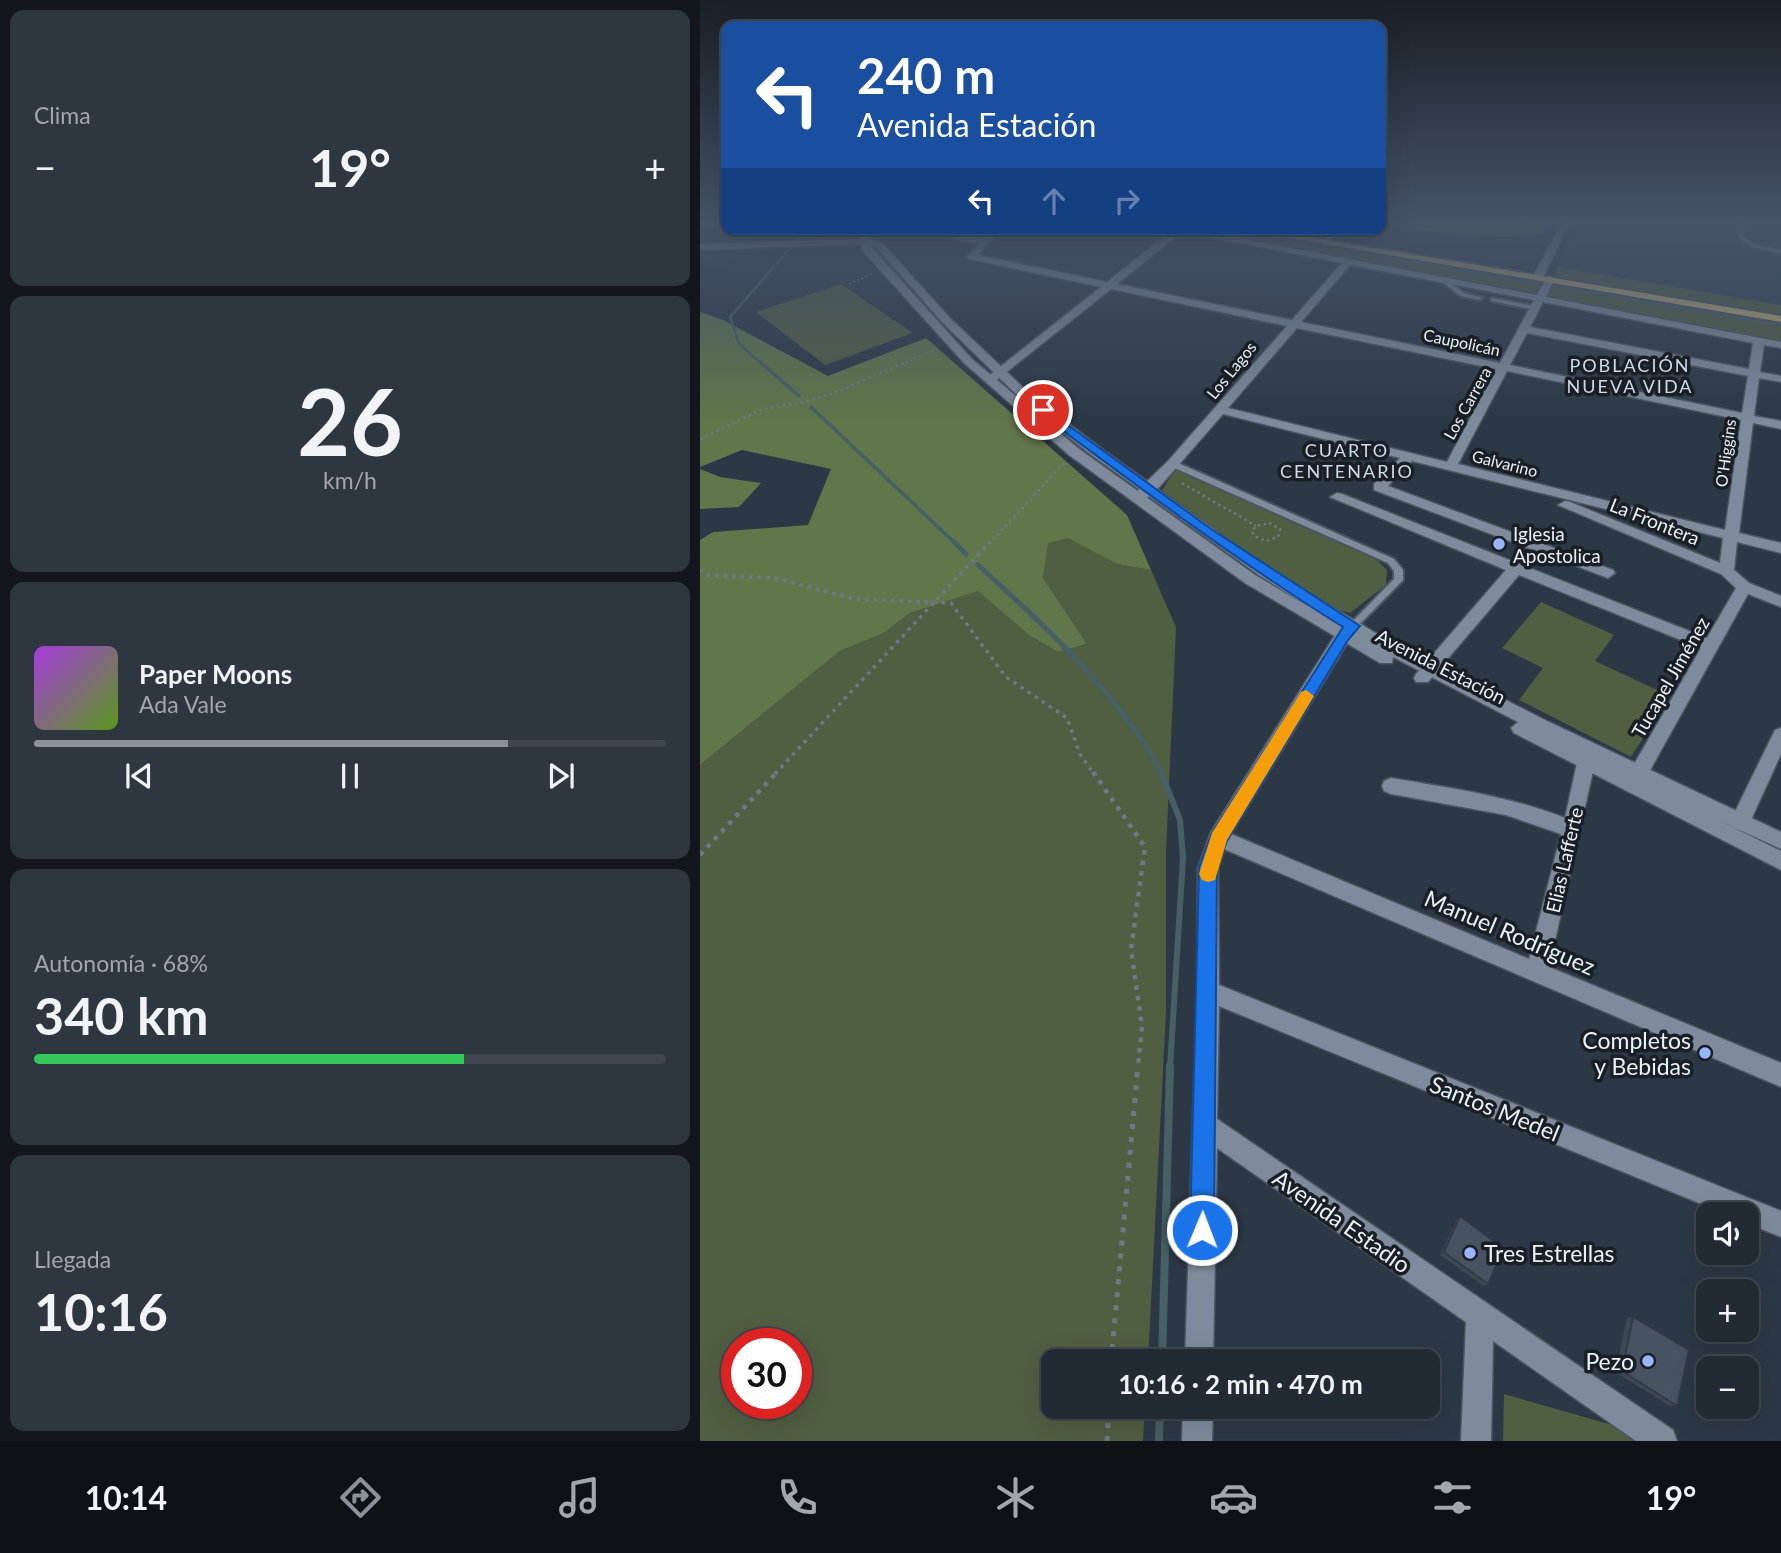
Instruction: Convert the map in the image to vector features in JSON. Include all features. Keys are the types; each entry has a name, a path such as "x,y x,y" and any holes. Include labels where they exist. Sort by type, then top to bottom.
{"highway":[{"path":"1609,289 1781,319"}],"street":[{"name":"Avenida Estación","path":"906,289 1074,452 1145,493"},
{"name":"Avenida Estación","path":"916,289 958,341"},
{"path":"995,377 1104,289"},
{"name":"Caupolicán","path":"1124,289 1781,425"},
{"name":"Los Lagos","path":"1145,493 1221,410 1323,289"},
{"path":"1481,289 1537,303 1781,345"},
{"name":"Los Carrera","path":"1450,468 1505,367 1537,303 1541,289"},
{"path":"1524,329 1781,379"},
{"name":"O'Higgins","path":"1726,571 1759,341"},
{"name":"Avenida Estación","path":"995,377 1094,450 1145,493 1193,539 1250,579 1635,780 1781,861"},
{"name":"Galvarino","path":"1221,410 1781,548"},
{"path":"1408,458 1379,488 1608,573"},
{"name":"La Frontera","path":"1511,483 1726,571 1744,587 1781,602"},
{"path":"1337,497 1712,646"},
{"path":"1426,673 1517,567"},
{"name":"Tucapel Jiménez","path":"1635,780 1744,587"},
{"path":"1199,1349 1208,991 1208,867 1219,838 1348,631"},
{"path":"1740,822 1781,735"},
{"name":"Elias Lafferte","path":"1537,971 1572,830 1587,755"},
{"name":"Avenida Estación","path":"1635,780 1781,841"},
{"path":"1391,786 1501,806 1549,819 1572,830"},
{"name":"Manuel Rodríguez","path":"1219,838 1781,1075"},
{"name":"Santos Medel","path":"1208,991 1781,1224"},
{"name":"Avenida Estadio","path":"1205,1125 1662,1441"},
{"path":"1476,1441 1480,1317"},
{"path":"1197,1441 1198,1419"}],"lane":[{"path":"1455,289 1462,295 1480,298"},
{"path":"1493,300 1537,303"},
{"path":"1169,468 1391,561 1399,570 1398,580 1348,631"}],"path":[{"path":"700,439 763,409 804,402 834,393 958,341"},
{"path":"700,855 1074,452"},
{"path":"1169,468 1255,526"},
{"path":"1273,524 1279,529 1280,535 1271,541 1261,540 1252,534 1255,526 1273,524"},
{"path":"700,570 706,575 774,578 855,599 951,603 1006,677 1041,698 1066,718 1080,754 1145,847 1131,949 1142,1026 1112,1349"},
{"path":"1107,1441 1108,1419"}],"shaded area":[{"path":"1688,289 1781,289 1781,305"}],"green space":[{"path":"825,289 849,289 913,333 825,365 756,312"},
{"path":"1512,289 1582,289 1781,324 1781,341"},
{"path":"1623,289 1688,289 1781,305 1781,316"},
{"path":"700,312 723,320 828,376 926,338 1127,515 1151,570 1117,564 1068,538 1048,543 1043,578 1087,644 1058,652 1030,636 978,591 910,613 882,634 840,651 700,765 700,540 713,532 808,525 831,469 742,450 700,467"},
{"path":"1176,468 1374,557 1387,570 1386,585 1350,613 1333,608 1242,551 1161,492"},
{"path":"700,469 720,477 761,483 739,507 700,509"},
{"path":"1068,537 1117,564 1151,570 1176,627 1166,852 1166,1012 1149,1349 1041,1349 1041,1419 1144,1419 1143,1441 700,1441 700,765 840,651 882,634 910,613 978,590 1030,636 1058,652 1087,644 1043,578 1047,543"},
{"path":"1541,602 1614,635 1595,661 1670,696 1631,757 1519,700 1543,668 1502,648"},
{"path":"1504,1394 1654,1437 1659,1441 1503,1441"}],"building":[{"name":"Tres Estrellas","path":"1460,1216 1504,1249 1488,1284 1444,1252"},
{"name":"Pezo","path":"1633,1317 1689,1350 1677,1406 1622,1371"}],"waterway":[{"path":"754,289 730,317 739,344 762,364"},
{"path":"1576,289 1781,325"},
{"path":"760,362 799,396"},
{"path":"811,407 956,544"},
{"path":"956,544 966,554"},
{"path":"978,565 1040,623 1099,684 1145,745 1161,772"},
{"path":"1161,772 1180,820 1183,858 1170,1067"},
{"path":"1162,1349 1170,1066"},
{"path":"1159,1441 1160,1419"}],"slow traffic":[{"path":"1208,874 1219,838 1306,696"}],"place":[{"name":"Iglesia Apostolica","path":"1499,544"},
{"name":"Completos y Bebidas","path":"1705,1053"},
{"name":"Tres Estrellas","path":"1470,1253"},
{"name":"Pezo","path":"1648,1361"}],"district":[{"name":"POBLACIÓN NUEVA VIDA","path":"1630,375"},
{"name":"CUARTO CENTENARIO","path":"1347,460"}],"route":[{"path":"1043,410 1094,450 1264,572 1353,626 1343,636 1219,838 1208,867 1202,1230"}]}
